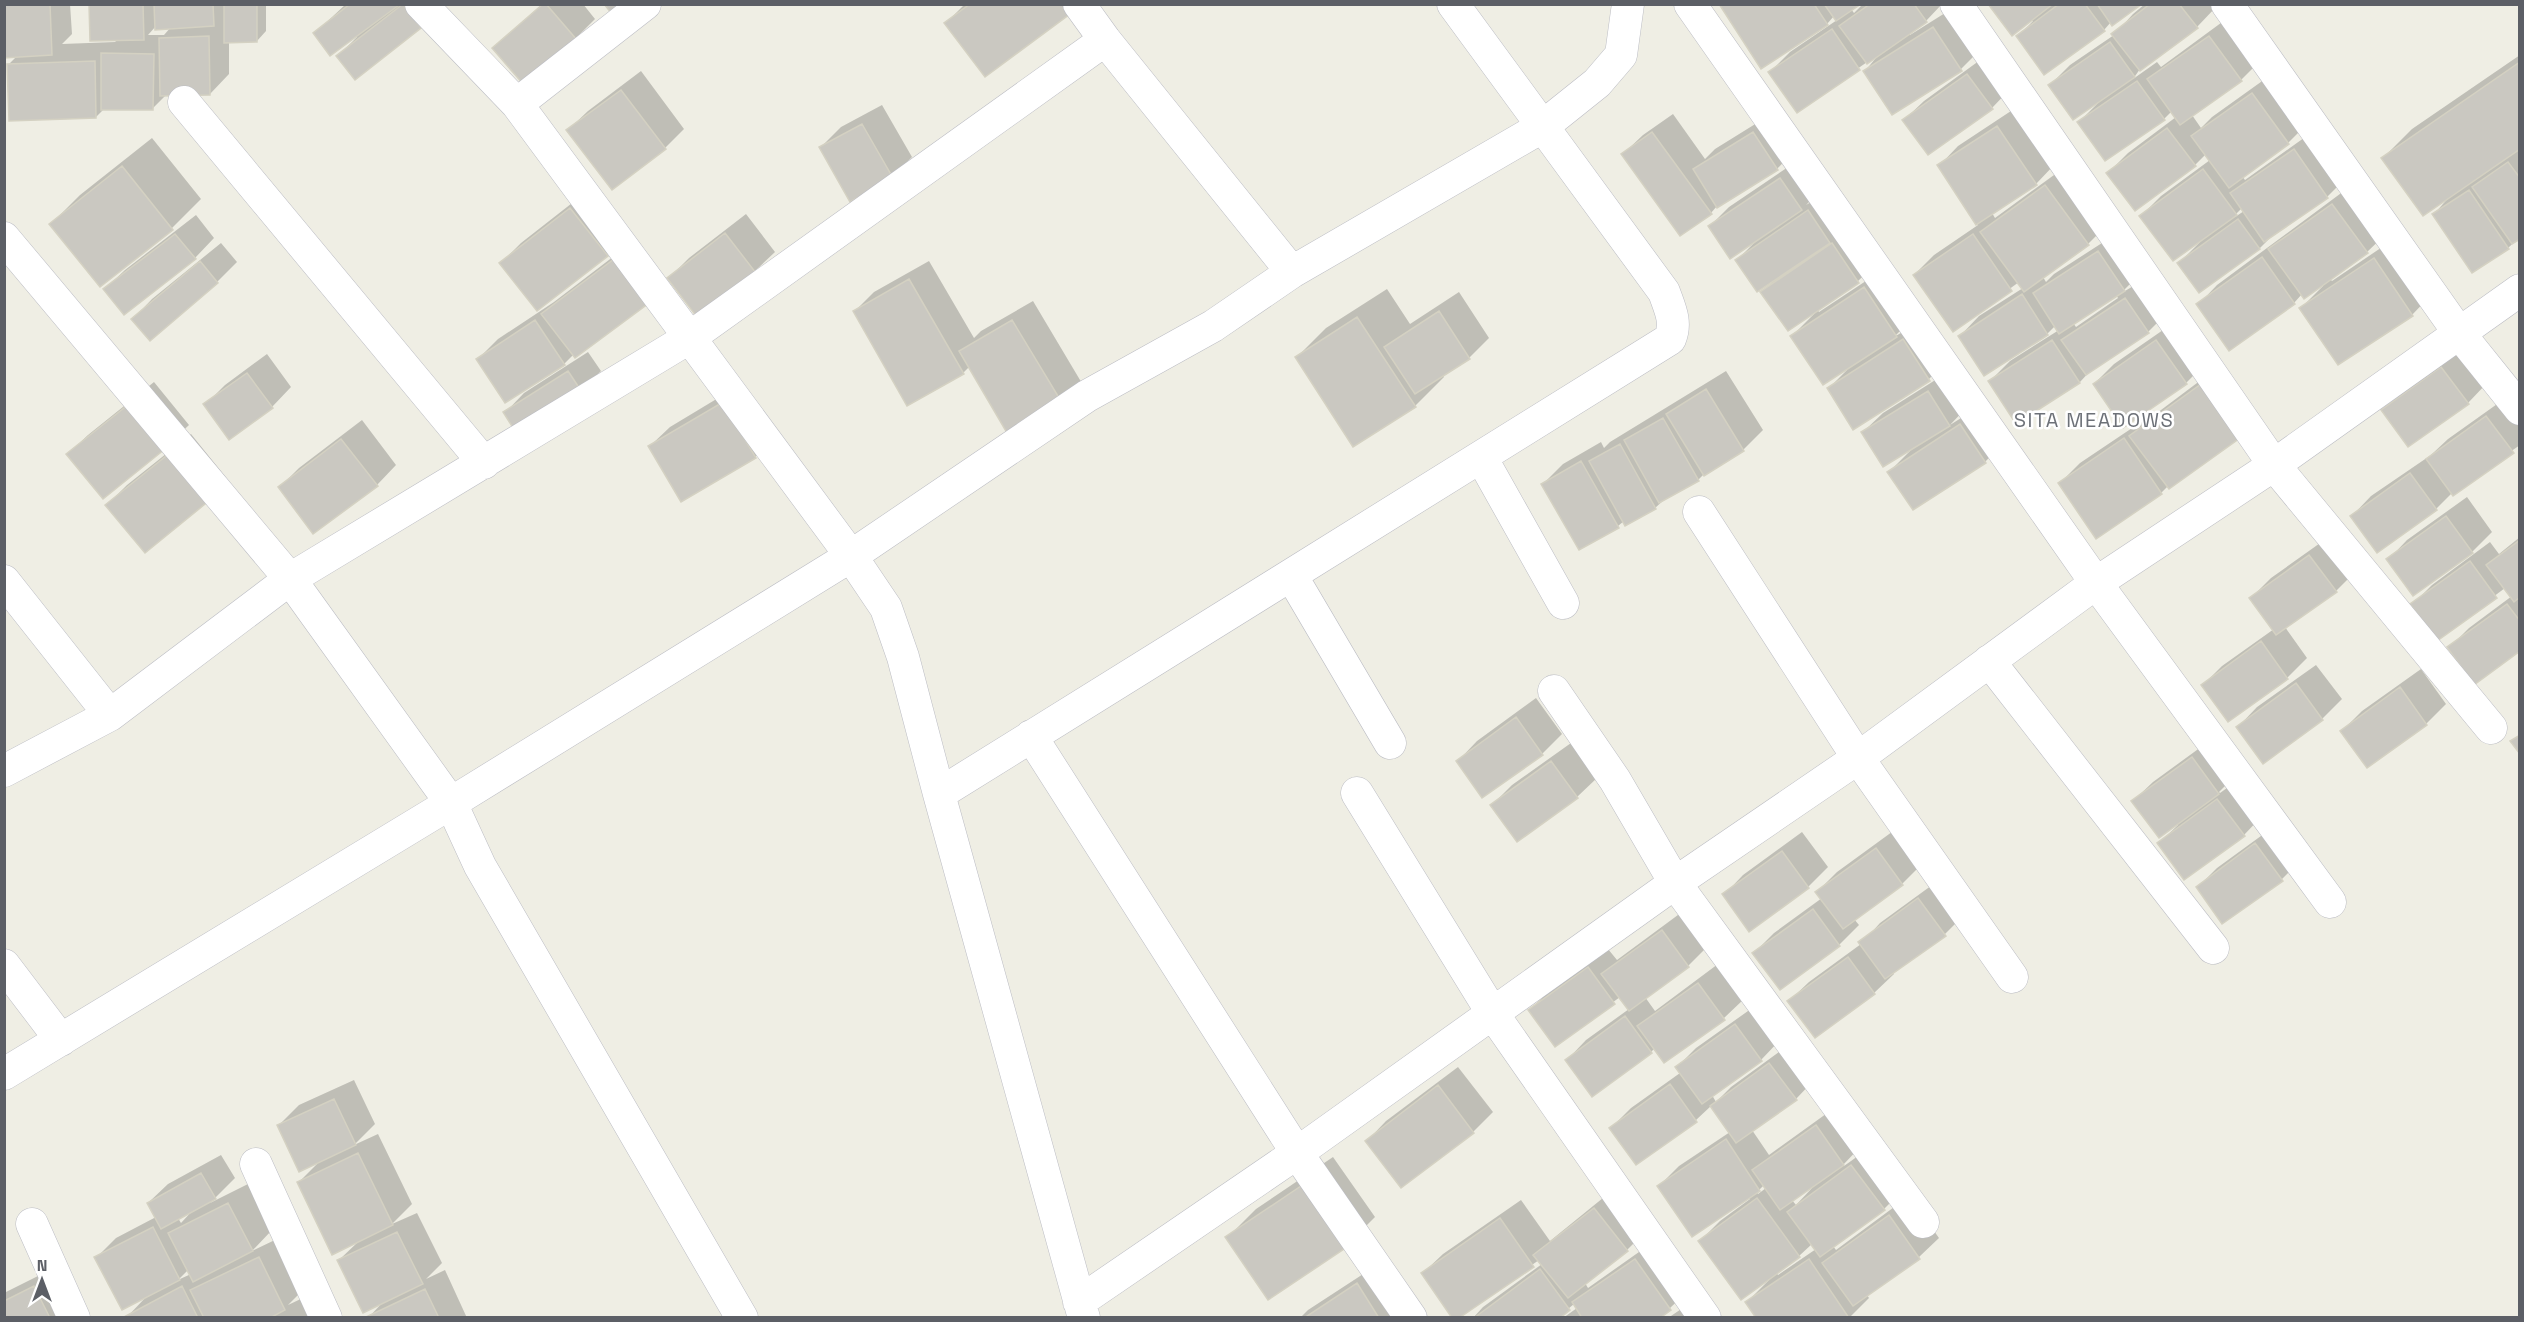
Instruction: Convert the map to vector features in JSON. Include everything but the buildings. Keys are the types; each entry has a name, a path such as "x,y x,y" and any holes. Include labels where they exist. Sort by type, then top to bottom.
{"street":[{"path":"421,4 518,104 851,556 886,608 903,657 1082,1310 1675,883 1858,758 2096,583 2274,465 2520,290"},
{"path":"518,104 645,4"},
{"path":"1079,4 1105,40 1292,272"},
{"path":"939,794 1670,339 1673,332 1673,316 1664,292 1453,4"},
{"path":"4,1074 451,803 851,556 1087,396 1213,326 1292,272 1542,127 1597,83 1621,56 1628,4"},
{"path":"1690,4 2096,583 2330,902"},
{"path":"1956,4 2274,465 2491,728"},
{"path":"2227,4 2459,333 2520,409"},
{"path":"4,771 110,715 290,579 689,338 1105,40"},
{"path":"183,102 484,463"},
{"path":"4,238 290,579 451,803 480,866 742,1317"},
{"path":"1481,457 1563,603"},
{"path":"1699,512 1858,758 2012,977"},
{"path":"1291,575 1390,743"},
{"path":"4,581 110,715"},
{"path":"1989,661 2213,948"},
{"path":"1554,691 1616,780 1675,883 1923,1222"},
{"path":"1031,735 1297,1153 1411,1317"},
{"path":"1357,793 1493,1014 1705,1317"},
{"path":"4,965 61,1040"},
{"path":"256,1164 326,1317"},
{"path":"32,1224 74,1317"}],"district":[{"name":"SITA MEADOWS","path":"2094,420"}]}
